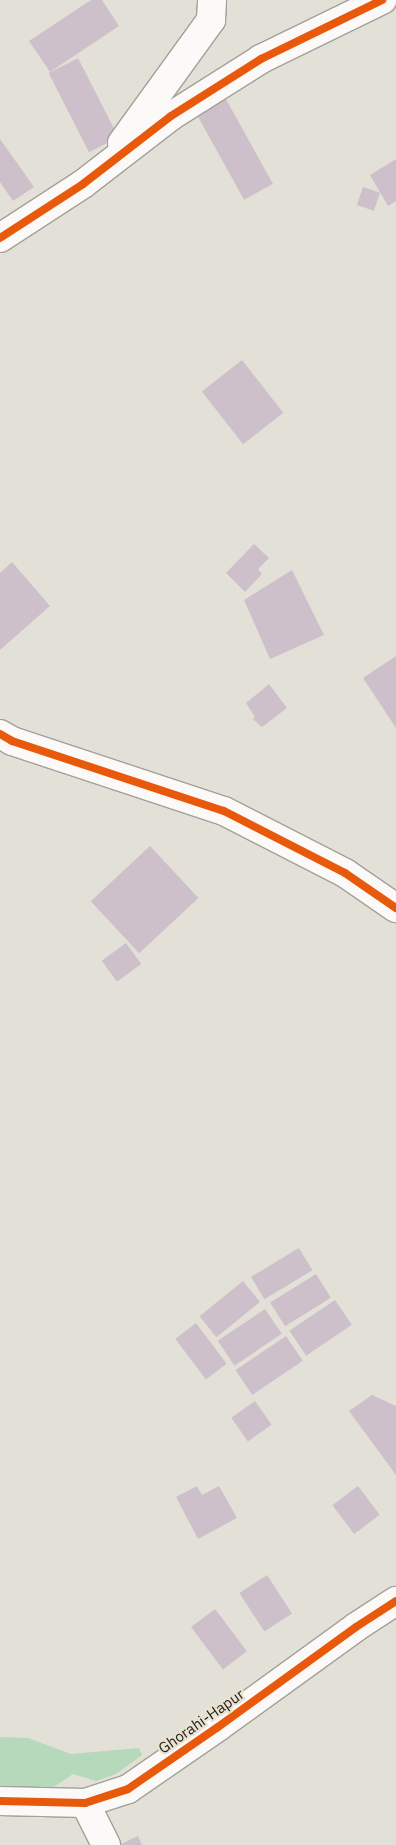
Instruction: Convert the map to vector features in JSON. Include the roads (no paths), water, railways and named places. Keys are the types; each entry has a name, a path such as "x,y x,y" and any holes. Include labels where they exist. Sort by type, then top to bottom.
{"street":[{"path":"83,184 120,145 210,20 212,0"},
{"path":"0,238 83,184 171,116 261,59 382,0"},
{"path":"0,734 21,744 224,811 345,873 396,908"},
{"name":"Ghorahi-Hapur","path":"0,1802 85,1803 128,1789 218,1727 356,1627 396,1601"},
{"path":"85,1803 106,1845"}]}
